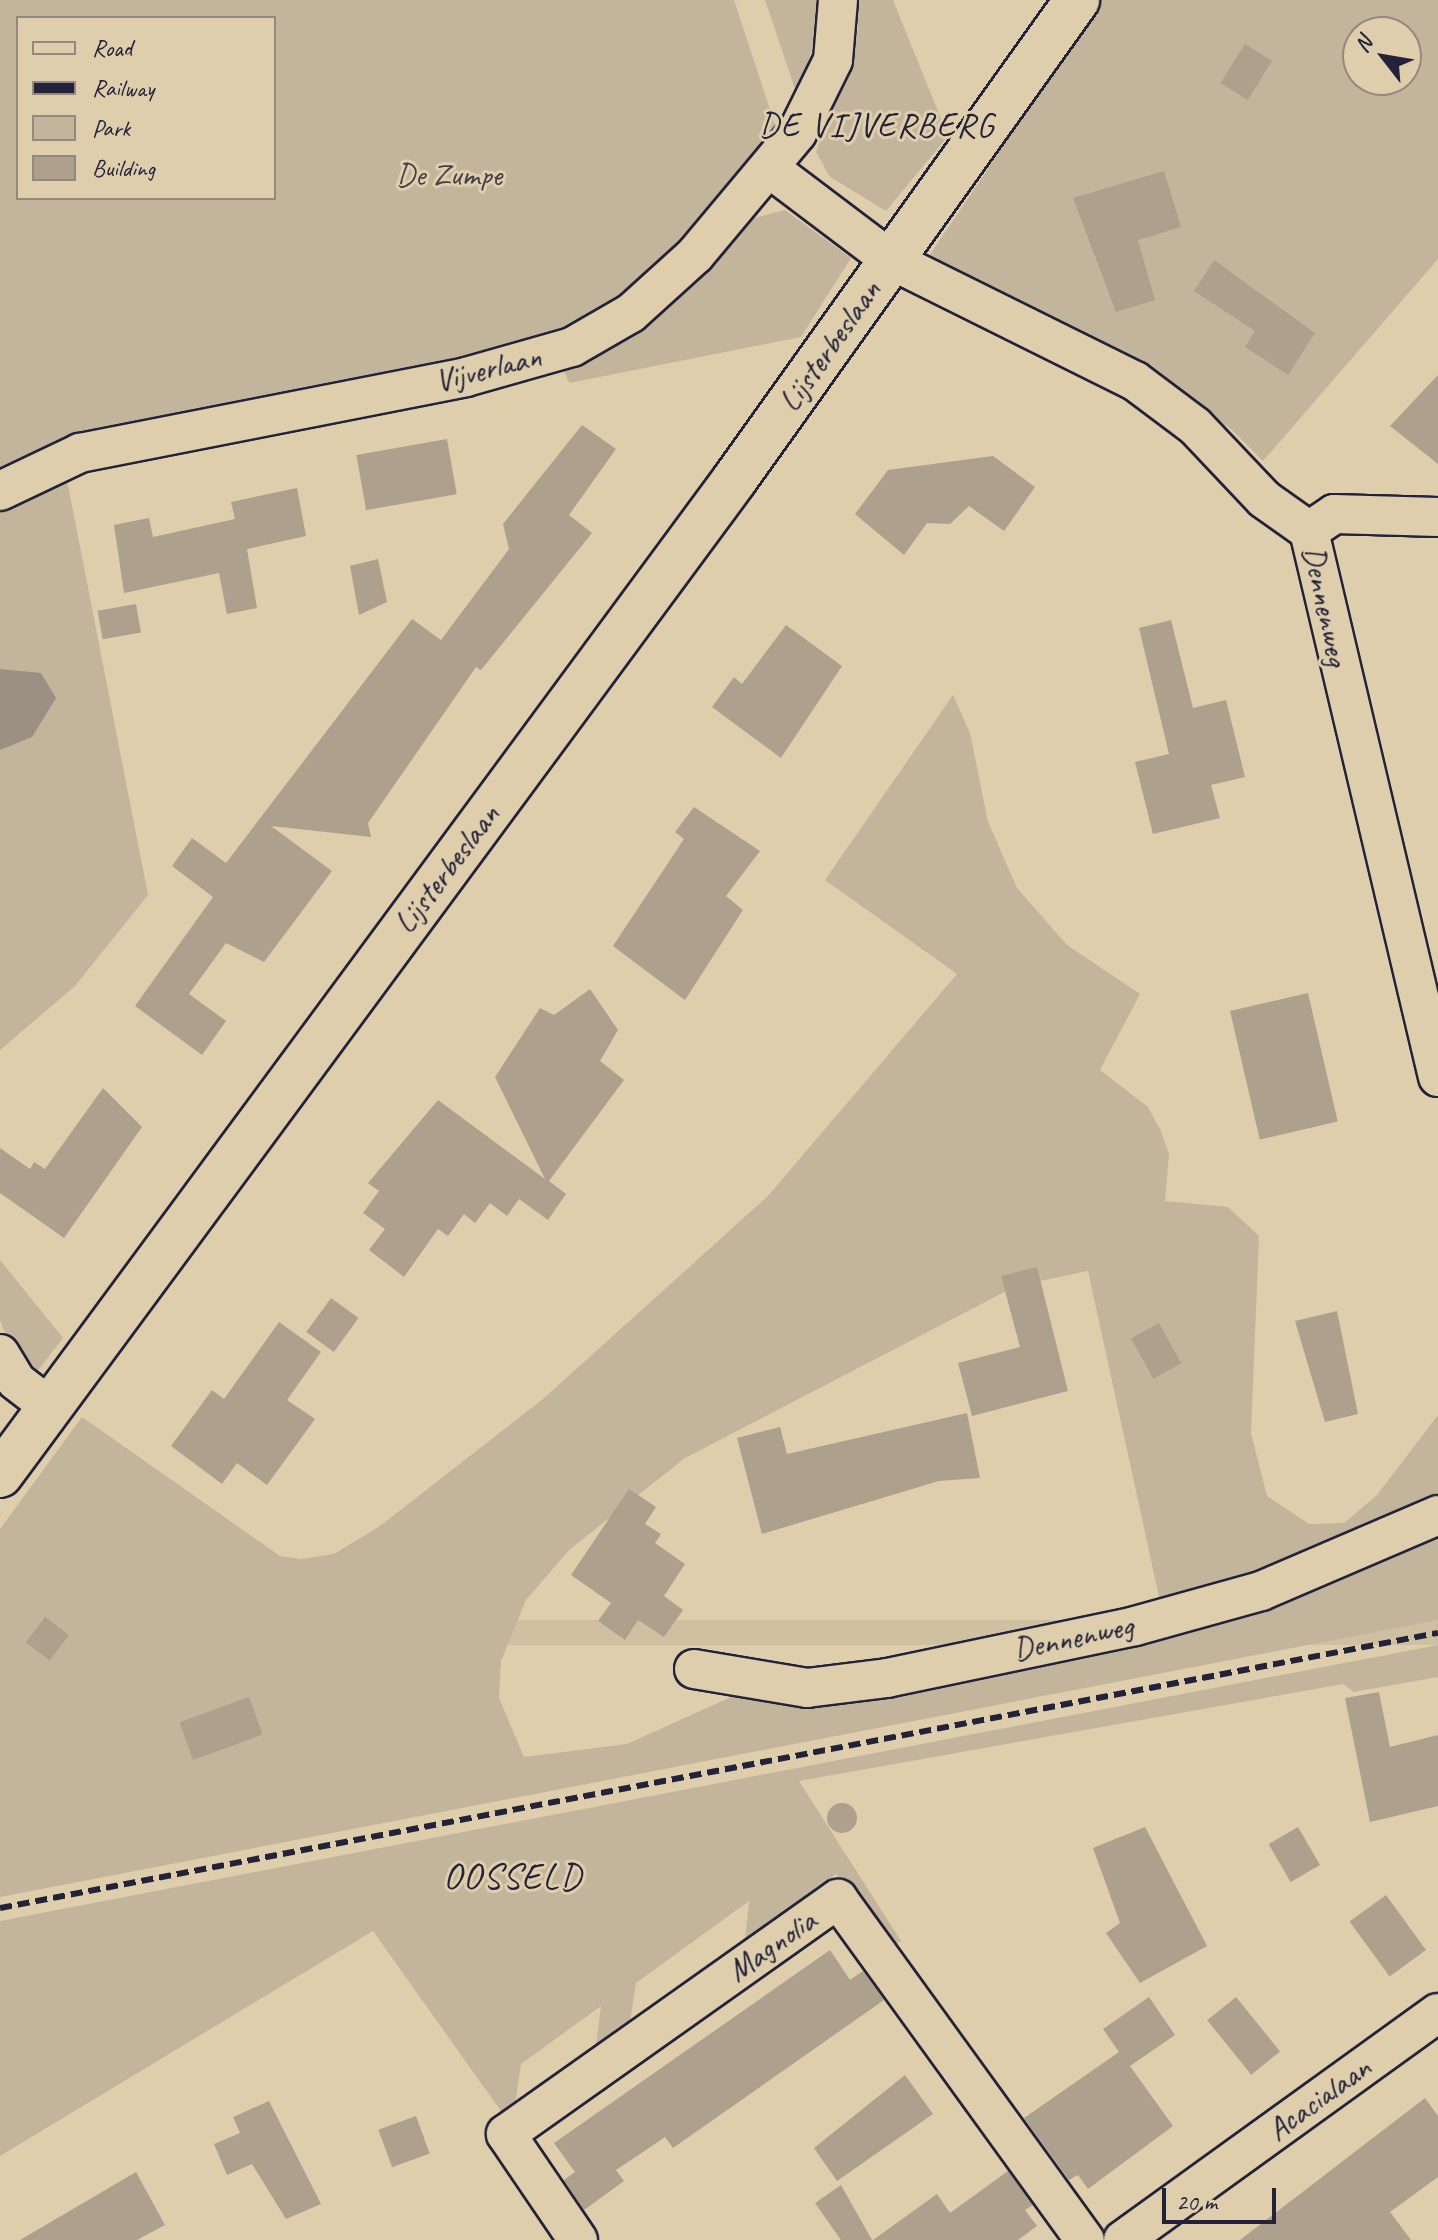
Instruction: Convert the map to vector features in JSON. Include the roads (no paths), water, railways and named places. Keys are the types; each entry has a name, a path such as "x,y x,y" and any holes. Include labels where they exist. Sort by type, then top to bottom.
{"street":[{"name":"Vijverlaan","path":"0,491 80,453 466,377 572,347 631,313 681,270 772,170 833,60 838,0"},
{"name":"Lijsterbeslaan","path":"0,1475 891,260 1077,0"},
{"path":"772,170 891,260"},
{"name":"Dennenweg","path":"891,260 1135,381 1195,426 1264,499 1309,531 1438,1077"},
{"path":"1309,531 1334,514 1438,517"},
{"path":"0,1354 16,1381 50,1407"},
{"name":"Dennenweg","path":"694,1669 807,1688 887,1678 1135,1626 1261,1591 1438,1515"},
{"name":"Magnolia","path":"578,2240 506,2134 838,1899 1085,2240"},
{"name":"Acacialaan","path":"1123,2240 1438,2013"}],"railway":[{"path":"0,1908 1438,1633"}],"district":[{"name":"DE VIJVERBERG","path":"877,125"},
{"name":"OOSSELD","path":"513,1877"}],"park label":[{"name":"De Zumpe","path":"449,175"}]}
